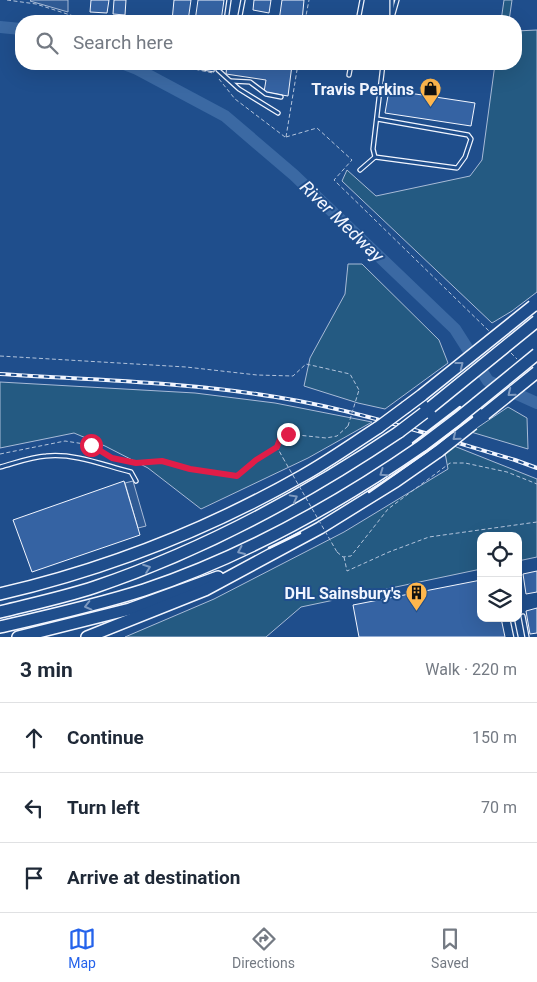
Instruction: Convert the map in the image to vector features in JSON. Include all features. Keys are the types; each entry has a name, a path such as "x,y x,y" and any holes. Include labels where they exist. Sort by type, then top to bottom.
{"highway":[{"path":"0,594 80,573 135,555 219,519 304,475 406,407 535,305"},
{"path":"0,612 94,588 159,564 234,530 291,500 356,461 399,432 537,321"},
{"path":"0,627 143,590 221,560 291,527 376,478 423,445 537,354"},
{"path":"87,637 206,590 361,503 439,451 537,372"},
{"path":"18,637 130,610 238,569 294,542"}],"lane":[{"path":"227,15 229,0"},
{"path":"240,15 243,0"},
{"path":"359,15 362,0"},
{"path":"391,15 392,0"},
{"path":"393,15 397,0"},
{"path":"218,70 239,89 278,113"},
{"path":"349,75 350,70"},
{"path":"375,157 373,149 382,70"},
{"path":"230,81 250,82 266,94 281,97"},
{"path":"360,170 375,157 457,168 465,157 470,139 468,135 377,119"},
{"path":"0,467 45,456 63,456 81,458 131,472 136,481"},
{"path":"524,616 527,637"},
{"path":"513,622 516,637"}],"path":[{"path":"7,0 36,4 70,15"},
{"path":"306,15 309,0"},
{"path":"200,70 215,73 235,100 286,137"},
{"path":"286,137 297,70"},
{"path":"286,137 317,128 352,160 334,180 486,328"},
{"path":"0,356 186,367 257,375 293,376 306,364 350,374 359,390 348,426 337,436 288,434 280,439 277,447 256,460 237,476 190,469 162,461 136,463 112,458 91,445 65,441 0,454"},
{"path":"277,447 337,552 343,557 347,571 429,537 537,522"},
{"path":"343,557 352,556 388,509 450,464 465,463 507,472 537,484"}],"shaded area":[{"path":"68,0 68,12 30,1"},
{"path":"504,0 512,0 510,15 502,15"},
{"path":"537,30 537,292 492,323 342,181 347,170 376,196 470,176 482,160 494,70 522,70 522,31"},
{"path":"348,264 362,264 439,340 448,363 385,409 358,403 304,386 310,358 345,294"},
{"path":"0,382 195,393 275,403 372,422 308,458 201,509 148,468 105,446 74,433 0,448"},
{"path":"508,407 527,418 528,449 471,432"},
{"path":"454,446 537,479 537,557 522,560 522,532 477,532 477,570 301,607 266,637 125,637 214,599 344,532 448,469 445,453"},
{"path":"133,481 146,526 138,528 125,483"}],"building":[{"path":"91,0 109,0 107,13 90,12"},
{"path":"114,0 126,0 125,15 113,14"},
{"path":"174,0 191,0 189,15 173,15"},
{"path":"198,0 224,0 222,15 196,15"},
{"path":"254,0 271,0 269,13 253,10"},
{"path":"282,0 304,0 303,15 280,15"},
{"path":"226,70 291,70 288,96 264,92 266,80 226,74"},
{"name":"Travis Perkins","path":"389,90 475,103 471,126 385,113"},
{"path":"124,481 140,535 32,572 13,520"},
{"path":"537,571 537,592 526,594 523,574"},
{"name":"DHL Sainsbury's","path":"477,581 477,622 502,622 505,637 359,637 353,605"},
{"path":"537,608 537,633 530,634 526,611"}],"waterway":[{"name":"River Medway","path":"0,27 15,28"},
{"name":"River Medway","path":"139,70 225,116 294,175 455,329 488,381 537,403"}],"railway":[{"path":"0,374 207,388 307,402 426,433 537,468"}],"wall":[{"path":"413,443 460,407"},
{"path":"369,492 472,417"},
{"path":"269,548 300,533"}],"place":[{"name":"Travis Perkins","path":"430,108"},
{"name":"DHL Sainsbury's","path":"417,612"}],"route":[{"path":"91,445 112,458 136,463 162,461 190,469 237,476 256,460 277,447 280,439 288,434"}]}
